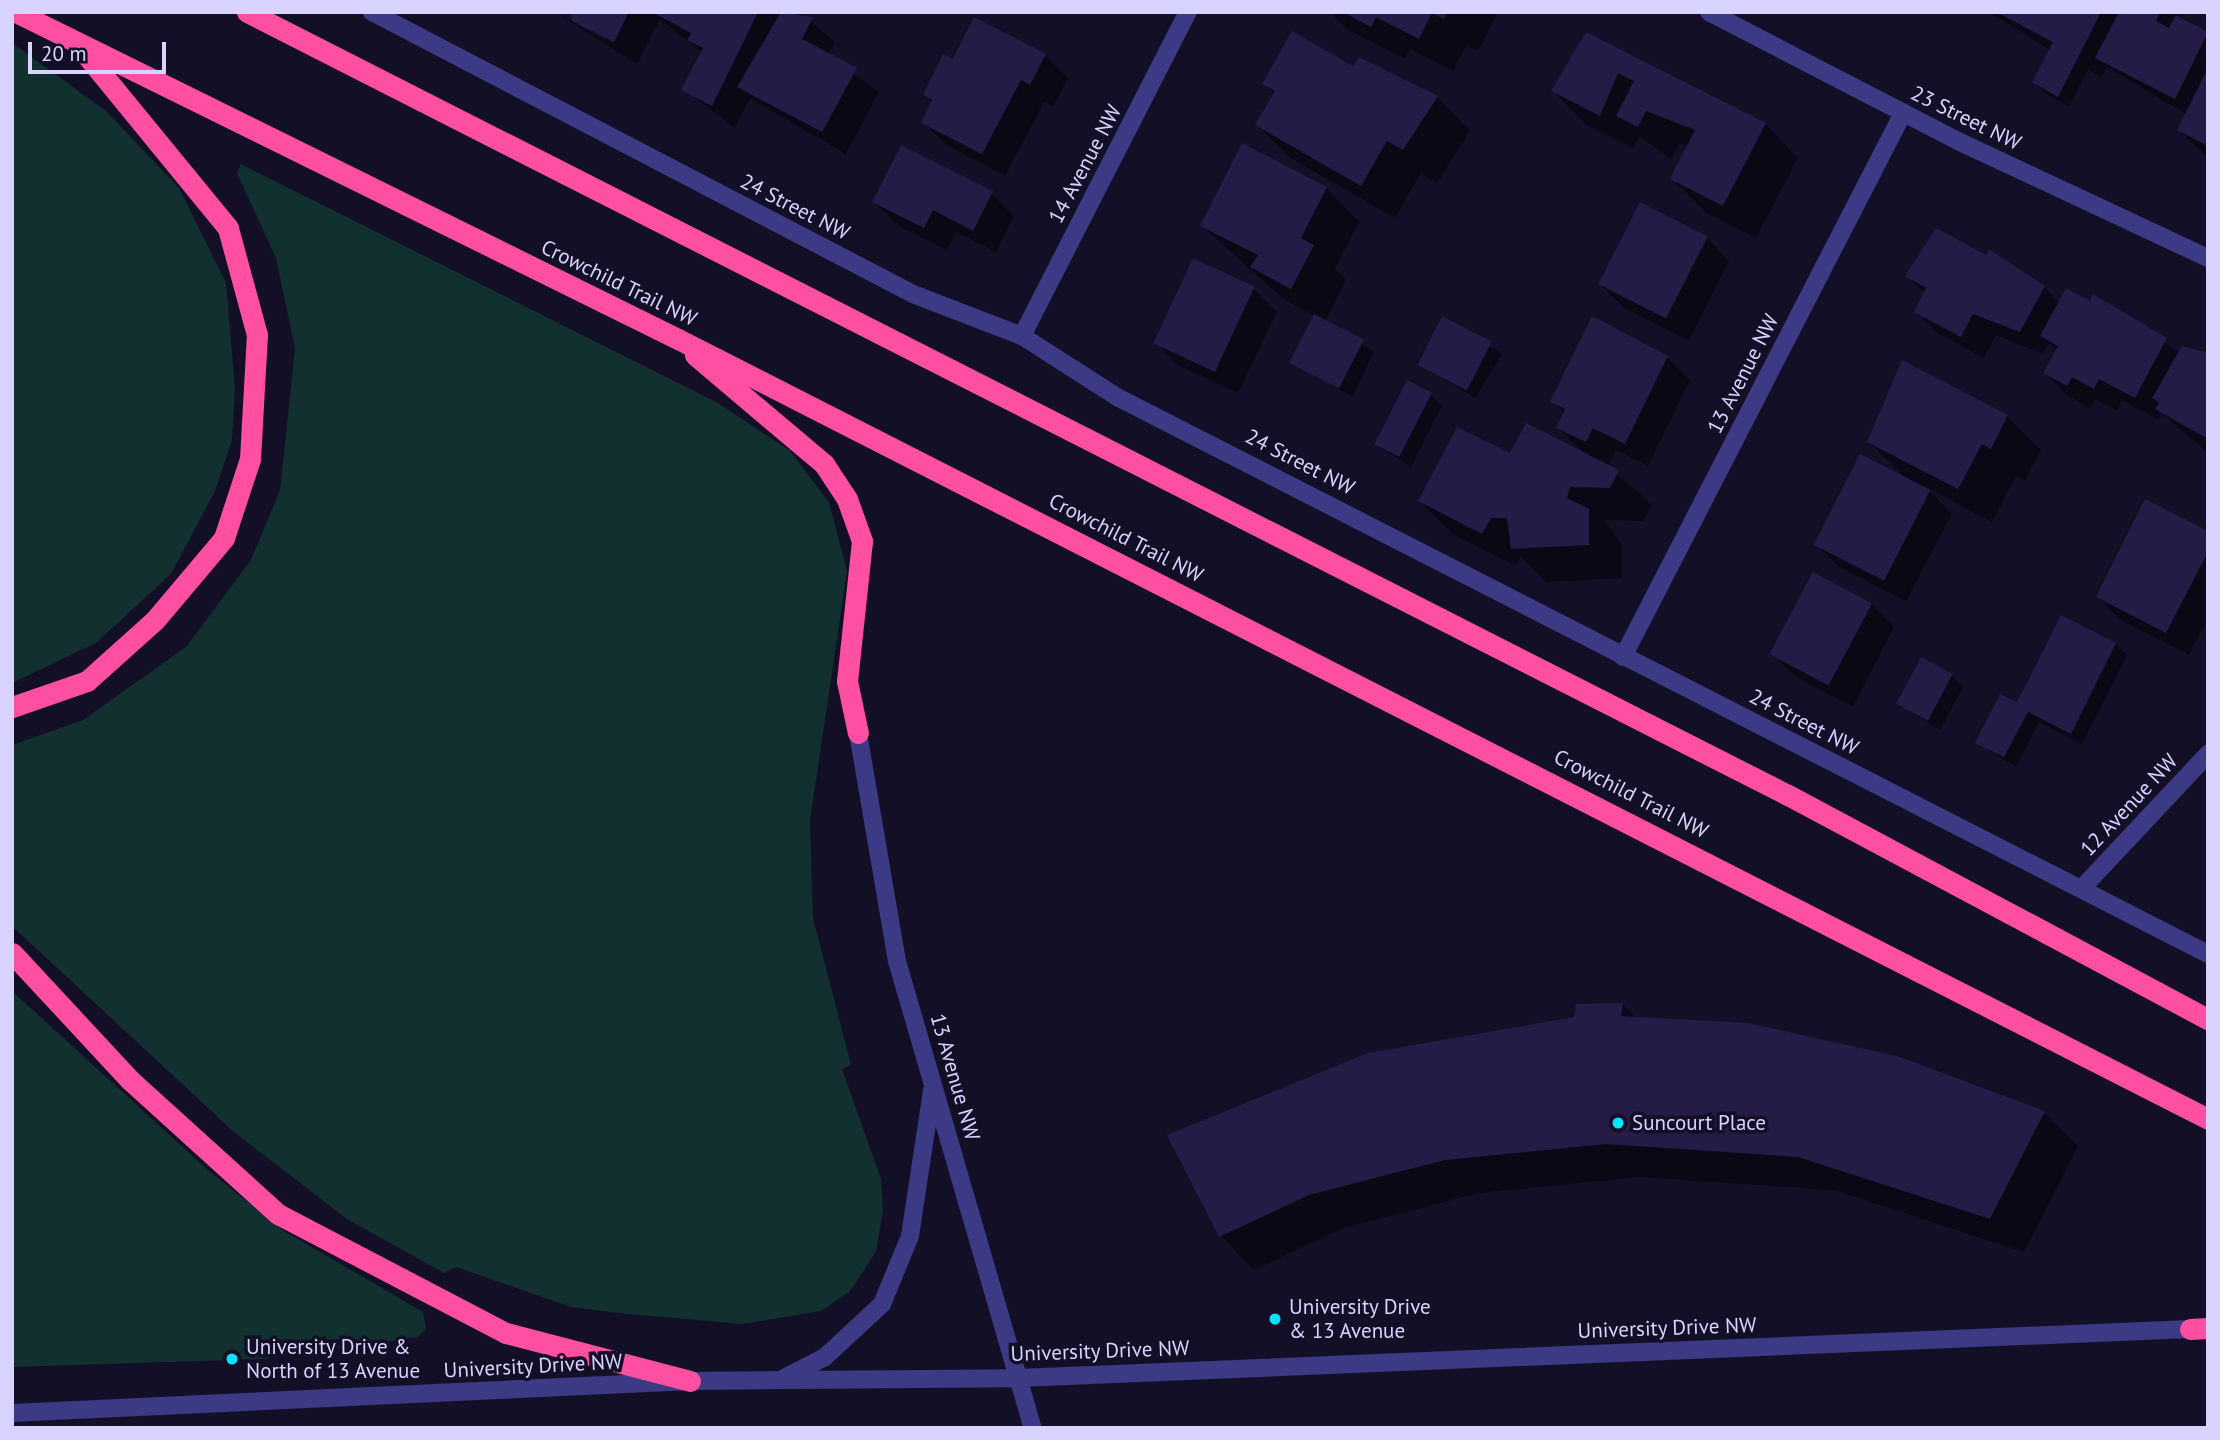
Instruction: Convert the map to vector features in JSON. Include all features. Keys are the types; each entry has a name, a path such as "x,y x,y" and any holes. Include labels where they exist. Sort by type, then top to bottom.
{"highway":[{"name":"Crowchild Trail NW","path":"16,12 678,339 2208,1119"},
{"path":"247,12 1788,794 2208,1019"},
{"path":"12,707 87,681 155,620 224,537 250,459 257,335 228,228 77,44"},
{"path":"678,339 824,464 847,499 862,541 847,681 858,733"},
{"path":"12,953 158,1107 278,1214 506,1333 690,1381"}],"street":[{"name":"24 Street NW","path":"372,12 913,294 1022,336 1117,397 1623,657 2082,887 2208,954"},
{"name":"14 Avenue NW","path":"1022,336 1188,12"},
{"name":"23 Street NW","path":"1709,12 1903,113 2208,258"},
{"name":"13 Avenue NW","path":"1623,657 1903,113"},
{"name":"13 Avenue NW","path":"858,733 897,961 1033,1428"},
{"name":"12 Avenue NW","path":"2082,887 2208,754"},
{"path":"779,1381 825,1357 882,1304 910,1236 933,1083"},
{"name":"University Drive NW","path":"12,1413 690,1381 1017,1378 2199,1329"}],"green space":[{"path":"12,43 106,111 179,188 226,283 235,388 232,440 215,491 171,574 96,643 12,683"},
{"path":"241,164 716,402 789,450 829,502 847,571 810,821 813,918 851,1065 842,1069 881,1179 883,1211 876,1251 863,1272 849,1292 821,1311 742,1324 618,1313 571,1307 456,1267 444,1273 347,1219 234,1132 12,926 12,745 83,720 186,647 251,560 280,490 295,348 276,258 237,173"},
{"path":"12,991 209,1171 284,1231 423,1312 426,1329 418,1337 263,1359 12,1367"}],"building":[{"path":"571,12 629,12 614,42 572,21"},
{"path":"652,12 758,12 712,106 681,90 703,48 687,40 691,33"},
{"path":"781,12 813,17 802,39 857,68 822,132 737,87"},
{"path":"1343,12 1448,12 1444,19 1432,13 1419,39 1376,17 1371,27"},
{"path":"1996,12 2101,12 2058,97 2032,82 2053,42"},
{"path":"2119,12 2160,12 2156,21 2169,28 2176,15 2208,32 2175,99 2095,58"},
{"path":"974,17 1046,54 1030,85 1021,80 982,154 921,123 932,100 923,95 943,54 953,59"},
{"path":"1292,31 1353,66 1359,57 1438,96 1403,150 1387,141 1361,186 1255,125 1275,91 1262,84"},
{"path":"1586,32 1766,123 1723,206 1670,179 1695,130 1646,111 1638,127 1616,116 1634,81 1618,73 1600,116 1551,91"},
{"path":"2208,68 2208,146 2177,130"},
{"path":"1242,143 1327,187 1301,238 1314,245 1291,289 1250,267 1258,255 1200,226"},
{"path":"901,145 993,191 973,231 933,210 924,228 872,202"},
{"path":"1640,202 1708,237 1666,318 1598,284"},
{"path":"1936,228 1986,255 1989,249 2045,286 2020,332 1973,314 1961,337 1914,312 1926,288 1905,276"},
{"path":"1193,258 1255,287 1215,372 1153,343"},
{"path":"2066,288 2090,301 2093,294 2167,338 2135,398 2099,379 2094,389 2072,377 2067,386 2043,373 2058,346 2040,336"},
{"path":"1314,314 1364,339 1339,388 1289,363"},
{"path":"1442,316 1492,341 1467,390 1417,365"},
{"path":"1592,316 1668,356 1625,444 1593,428 1586,442 1556,428 1565,409 1550,402"},
{"path":"2182,346 2208,353 2208,439 2155,409 2159,402 2152,398"},
{"path":"1902,360 2008,415 1991,449 1982,444 1958,489 1867,442"},
{"path":"1407,380 1432,393 1399,457 1374,444"},
{"path":"1526,423 1619,470 1610,488 1570,487 1567,498 1589,509 1589,545 1511,549 1507,518 1491,518 1482,534 1418,501 1457,427 1510,453"},
{"path":"1860,454 1930,490 1884,581 1814,545"},
{"path":"2145,499 2208,531 2208,552 2166,633 2096,597"},
{"path":"1813,572 1872,603 1828,686 1769,654"},
{"path":"2061,615 2116,643 2071,734 2028,712 2004,757 1975,743 2000,694 2017,702"},
{"path":"1921,657 1953,674 1928,721 1896,704"},
{"name":"Suncourt Place","path":"1623,1003 1621,1016 1748,1023 1897,1056 2045,1111 1990,1219 1798,1157 1606,1144 1445,1160 1309,1195 1219,1237 1167,1135 1368,1053 1574,1017 1576,1004"}],"place":[{"name":"Suncourt Place","path":"1618,1123"},
{"name":"University Drive & 13 Avenue","path":"1275,1319"},
{"name":"University Drive & North of 13 Avenue","path":"232,1359"}]}
